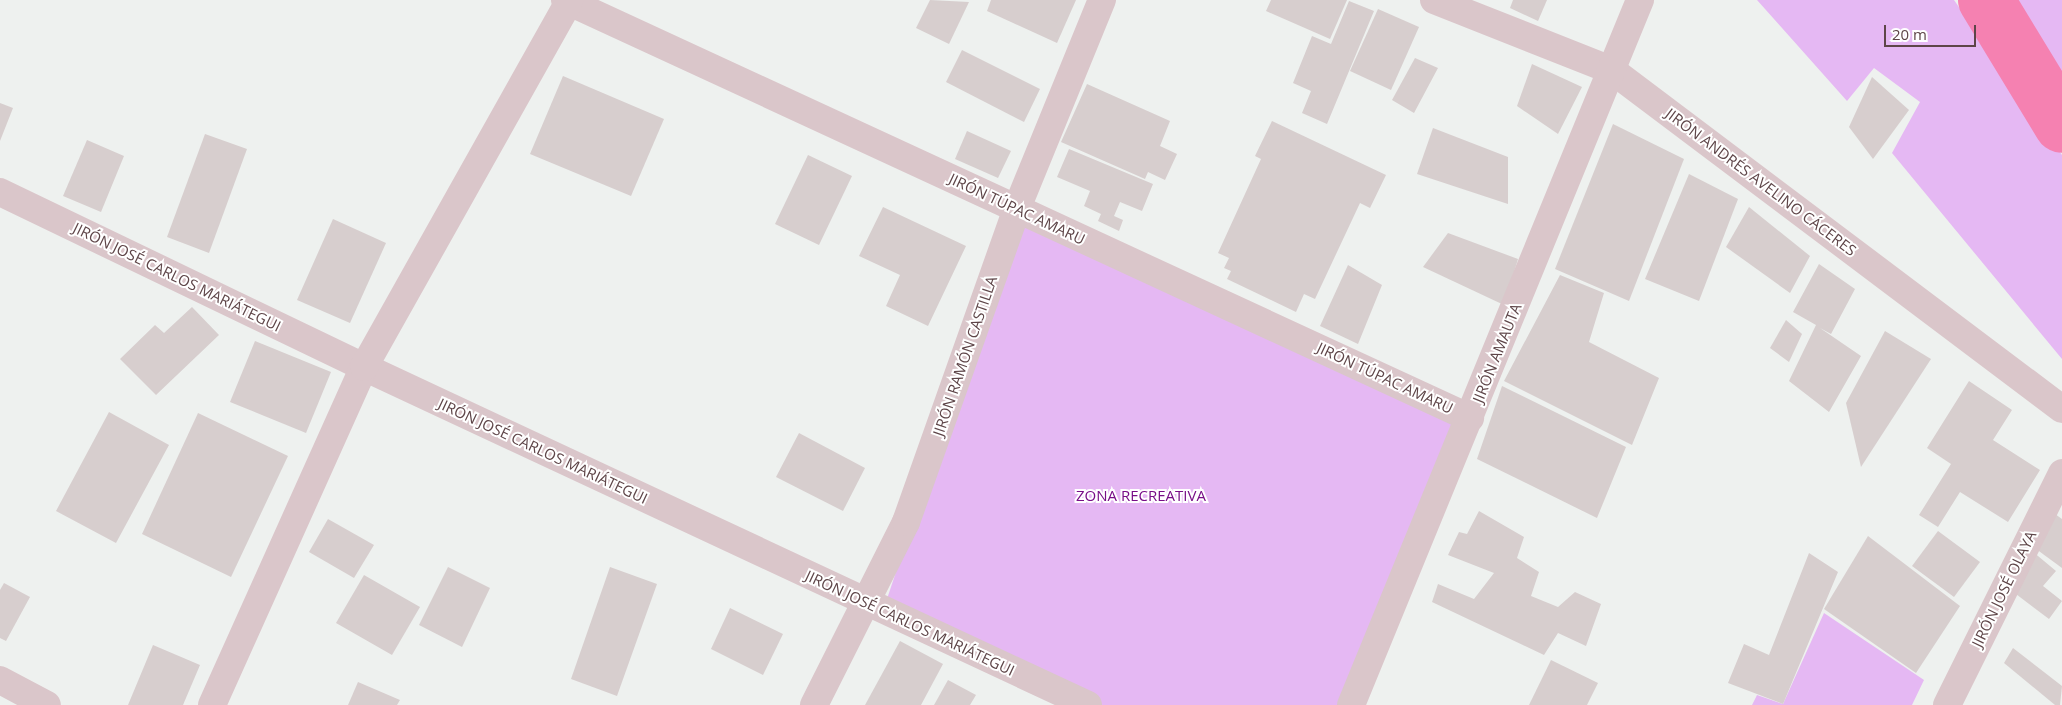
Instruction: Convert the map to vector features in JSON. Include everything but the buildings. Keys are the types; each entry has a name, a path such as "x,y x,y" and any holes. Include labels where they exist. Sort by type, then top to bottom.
{"street":[{"name":"JIRÓN RAMÓN CASTILLA","path":"814,705 867,603 906,522 1017,208 1102,0"},
{"name":"JIRÓN ANDRÉS AVELINO CÁCERES","path":"1434,0 1613,71 2062,409"},
{"name":"JIRÓN AMAUTA","path":"1351,705 1613,71 1640,0"},
{"name":"JIRÓN TÚPAC AMARU","path":"567,1 1470,418"},
{"path":"212,705 364,367 567,1"},
{"name":"JIRÓN JOSÉ CARLOS MARIÁTEGUI","path":"0,192 364,367 1088,705"},
{"name":"JIRÓN JOSÉ OLAYA","path":"1947,705 2062,473"},
{"path":"0,680 47,705"}],"green space":[{"path":"1757,0 1954,0 2062,155 2062,359 1892,153 1920,102 1874,68 1847,101"},
{"path":"2011,0 2062,0 2062,84 2048,60"},
{"name":"ZONA RECREATIVA","path":"1017,208 1470,418 1351,705 1090,705 883,611"},
{"path":"1824,613 1924,680 1912,705 1752,705 1757,695 1783,704"}],"waterway":[{"path":"1986,0 2062,125"}]}
